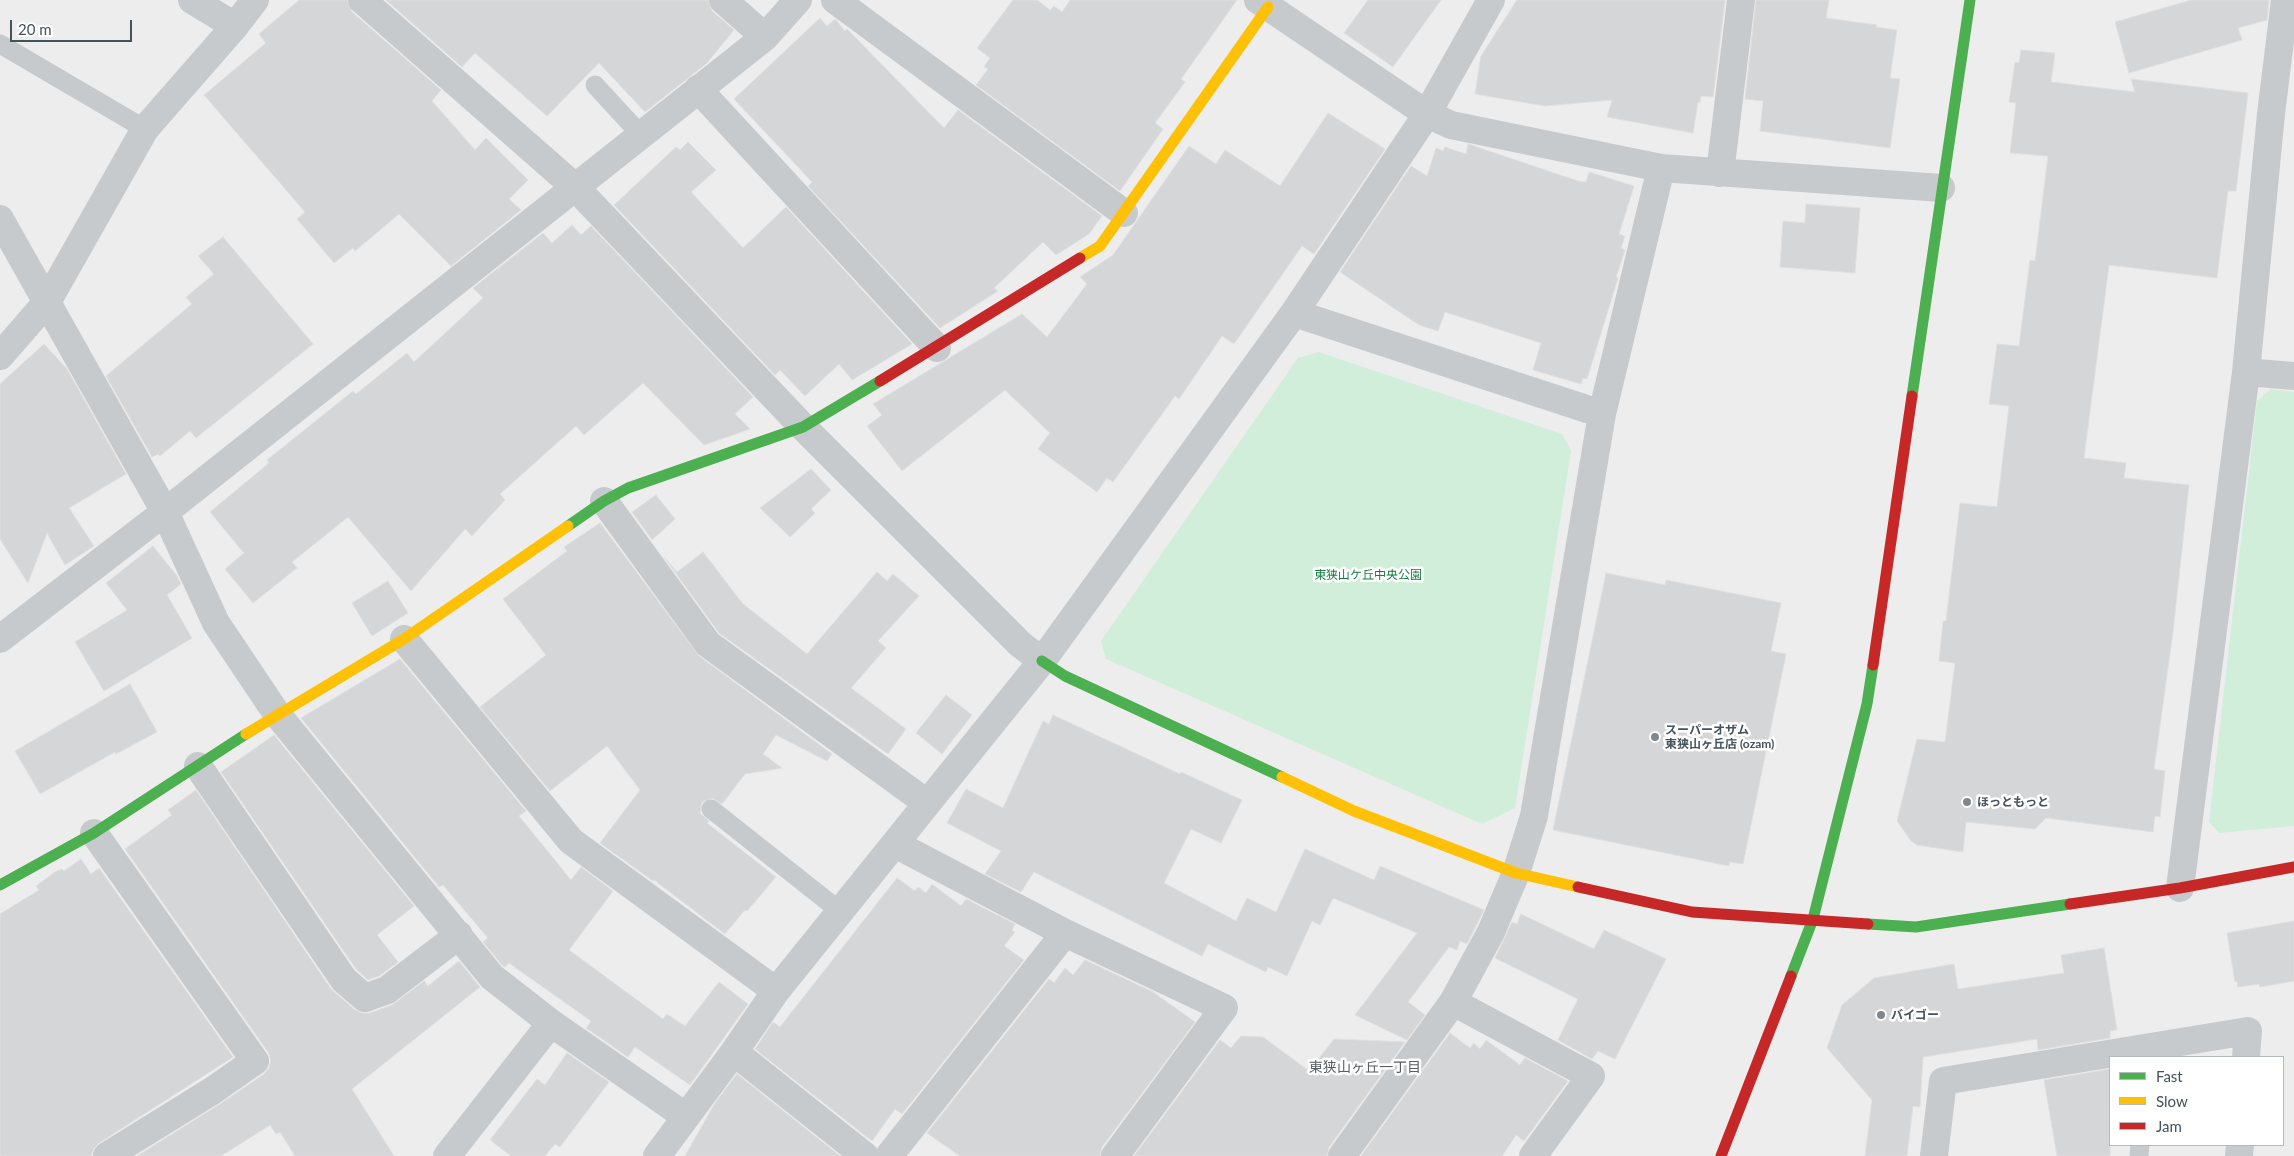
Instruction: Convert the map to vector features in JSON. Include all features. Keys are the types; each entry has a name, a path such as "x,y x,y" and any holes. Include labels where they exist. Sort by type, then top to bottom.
{"street":[{"path":"192,0 236,26"},
{"path":"0,356 47,302 145,129 236,26 255,0"},
{"path":"362,0 576,188 803,427 1020,644 1065,676 1354,811 1516,873 1692,912 1916,927 2180,888 2294,867"},
{"path":"723,0 765,37"},
{"path":"0,639 165,512 765,37 798,0"},
{"path":"835,0 1124,213"},
{"path":"657,1156 734,1052 776,991 1042,661 1294,313 1427,114 1491,0"},
{"path":"1720,173 1741,0"},
{"path":"1721,1156 1812,919 1867,704 1970,0"},
{"path":"2180,888 2246,372 2282,111 2285,0"},
{"path":"0,885 94,833 277,714 404,639 604,501 628,488 803,427 937,348 1100,246 1263,4 1427,114 1451,125 1661,168 1941,188"},
{"path":"698,89 937,348"},
{"path":"1342,1156 1453,1002 1491,932 1516,873 1534,816 1602,414 1661,168"},
{"path":"0,219 165,512 216,623 277,714 492,977 550,1023 685,1116"},
{"path":"1294,313 1602,414"},
{"path":"2246,372 2294,376"},
{"path":"604,501 708,644 927,803"},
{"path":"404,639 570,842 776,991"},
{"path":"198,766 344,980 365,998 387,990 459,935"},
{"path":"94,833 255,1061 212,1091 107,1156"},
{"path":"895,844 1065,933 1224,1008 1115,1156"},
{"path":"888,1156 1065,933"},
{"path":"1453,1002 1591,1076 1533,1156"},
{"path":"447,1156 550,1023"},
{"path":"2127,1056 2248,1031 2246,1056"},
{"path":"734,1052 865,1156"},
{"path":"1934,1156 1943,1082 2109,1059"}],"lane":[{"path":"0,44 145,129"},
{"path":"595,85 641,135"},
{"path":"711,808 841,912"}],"green space":[{"name":"東狭山ケ丘中央公園","path":"1319,352 1562,434 1571,451 1515,808 1482,824 1106,659 1101,641 1298,358"},
{"path":"2271,389 2294,392 2294,826 2219,833 2209,822 2257,401"}],"building":[{"path":"299,0 347,0 352,12 441,90 432,101 475,150 486,138 528,180 509,199 521,210 451,266 399,214 355,251 353,248 334,263 297,219 305,212 204,95 266,43 259,34"},
{"path":"386,0 708,0 712,11 734,30 707,63 645,112 599,63 547,116 475,53 462,67"},
{"path":"1013,0 1037,0 1050,10 1054,6 1062,12 1070,0 1237,0 1181,79 1185,82 1155,123 1163,129 1120,191 976,85 988,69 984,67 990,58 977,48"},
{"path":"1368,0 1441,0 1393,67 1344,33"},
{"path":"1517,0 1725,0 1713,97 1701,96 1700,103 1698,102 1693,133 1607,117 1612,100 1545,106 1475,94 1481,56"},
{"path":"1756,0 1829,0 1826,18 1877,25 1876,27 1897,30 1890,78 1900,79 1890,148 1760,131 1763,101 1745,99"},
{"path":"2191,0 2269,0 2267,20 2238,28 2242,40 2129,73 2115,22"},
{"path":"820,18 827,26 835,19 845,31 847,29 944,128 958,110 1102,216 1089,234 1056,255 1043,242 994,288 998,291 940,328 808,186 812,182 734,99"},
{"path":"2021,50 2055,53 2051,82 2135,92 2131,79 2248,93 2236,191 2228,191 2217,278 2109,265 2084,458 2126,463 2124,478 2189,485 2173,632 2154,769 2165,771 2160,817 2155,816 2153,832 2046,818 2035,829 1966,822 1963,852 1917,845 1911,841 1897,821 1917,739 1945,742 1955,663 1939,661 1943,621 1946,621 1960,503 1997,507 2009,406 1989,404 1997,344 2019,346 2030,260 2035,261 2048,156 2010,153 2016,103 2009,102 2015,62 2019,63"},
{"path":"1328,113 1385,149 1314,254 1302,246 1234,344 1222,336 1179,399 1175,396 1113,482 1107,478 1097,492 1038,449 1050,433 1005,390 902,471 867,426 882,415 873,404 1022,314 1047,337 1087,284 1080,277 1113,255 1189,146 1216,164 1225,150 1280,186"},
{"path":"688,142 716,170 691,192 743,248 786,207 912,344 852,380 839,364 805,396 780,370 775,375 614,205 676,147 680,150"},
{"path":"1468,144 1578,181 1586,182 1589,172 1634,186 1619,234 1625,236 1621,248 1625,250 1616,277 1618,278 1587,379 1583,378 1581,384 1533,370 1541,343 1445,312 1438,331 1419,325 1340,272 1411,166 1427,176 1436,148 1443,151 1445,147 1466,154"},
{"path":"1806,204 1860,208 1855,273 1780,267 1783,221 1805,223"},
{"path":"572,225 581,235 591,226 753,397 735,414 750,429 704,445 643,383 584,435 576,426 500,494 505,500 472,536 465,529 411,591 348,517 292,562 297,568 253,603 225,569 244,553 210,512 269,463 267,460 353,391 356,394 407,353 414,362 483,298 473,288 543,233 552,243"},
{"path":"223,237 313,344 196,438 190,431 160,456 158,454 152,457 106,376 192,304 186,297 214,274 198,256"},
{"path":"44,344 67,369 126,474 69,508 94,546 65,565 47,533 28,583 0,539 0,384"},
{"path":"811,469 831,490 811,509 815,513 790,537 760,508"},
{"path":"656,495 675,519 652,540 632,512"},
{"path":"600,523 699,656 832,754 827,761 776,735 763,754 782,768 745,774 722,804 712,798 702,802 700,813 709,821 707,823 776,877 725,934 654,880 600,843 640,790 607,746 550,791 480,707 546,655 503,599 567,551 564,547"},
{"path":"153,546 177,576 181,584 167,595 192,638 104,691 75,642 127,610 106,583"},
{"path":"703,552 743,604 807,654 877,572 887,581 893,574 919,596 878,641 886,648 851,688 906,729 888,754 719,633 664,557 677,572"},
{"path":"1606,573 1665,585 1666,580 1781,603 1771,651 1786,654 1743,864 1730,862 1729,866 1553,830"},
{"path":"388,581 408,613 372,636 352,603"},
{"path":"400,659 526,811 519,816 571,880 581,867 613,891 569,950 663,1019 667,1014 685,1026 719,982 748,1004 690,1085 635,1047 628,1057 586,1028 591,1021 509,963 505,967 503,966 483,942 488,938 443,885 439,887 301,718"},
{"path":"130,684 157,732 116,754 115,752 40,794 15,751"},
{"path":"946,695 972,715 942,754 916,733"},
{"path":"1053,715 1180,774 1181,772 1242,800 1221,843 1191,829 1164,883 1236,921 1247,898 1276,912 1305,849 1374,880 1380,866 1484,910 1467,944 1460,941 1457,950 1449,947 1408,1002 1425,1015 1407,1040 1355,1015 1417,933 1333,898 1320,925 1312,921 1287,976 1268,967 1266,972 1208,944 1202,956 1034,872 1021,892 985,874 1001,851 947,823 966,789 1003,808 1043,721 1049,724"},
{"path":"274,735 414,906 377,935 398,962 379,976 368,980 356,969 221,772"},
{"path":"196,790 331,989 355,1010 362,1013 370,1013 392,1005 424,981 428,986 459,961 480,987 352,1089 394,1156 295,1156 280,1132 276,1134 270,1125 221,1156 137,1156 264,1074 269,1068 271,1060 268,1052 125,849 172,815 168,810"},
{"path":"81,859 91,874 99,868 233,1057 99,1143 94,1148 91,1156 0,1156 0,914 39,890 36,886 55,872 62,869 64,871"},
{"path":"897,878 915,891 918,887 926,893 932,884 961,906 966,899 1015,924 1012,930 1015,932 1004,946 1024,960 902,1114 895,1109 872,1141 755,1049 773,1022 780,1027"},
{"path":"1521,914 1594,949 1604,930 1666,959 1615,1059 1598,1051 1592,1059 1558,1040 1578,999 1495,958 1512,922 1517,924"},
{"path":"2294,921 2294,981 2260,987 2259,984 2238,987 2237,981 2235,982 2227,933"},
{"path":"2104,948 2117,1030 2110,1031 2110,1038 2038,1050 2037,1039 1923,1057 1920,1107 1913,1106 1907,1156 1865,1156 1872,1100 1827,1048 1842,1005 1874,978 1954,964 1958,989 2064,973 2061,955"},
{"path":"1085,960 1153,992 1195,1022 1102,1147 1100,1156 960,1156 927,1133 1049,979 1054,983 1065,968 1073,975"},
{"path":"1450,1033 1470,1048 1474,1043 1480,1049 1486,1040 1520,1065 1525,1058 1568,1081 1524,1141 1516,1135 1502,1156 1361,1156"},
{"path":"1241,1036 1263,1037 1309,1071 1334,1039 1405,1042 1329,1147 1327,1156 1134,1156 1220,1040 1231,1048"},
{"path":"567,1053 609,1082 560,1147 555,1144 545,1156 511,1156 490,1140 537,1079 545,1085"},
{"path":"2109,1069 2110,1156 2057,1156 2044,1080"},
{"path":"737,1074 840,1156 685,1156 715,1103"}],"traffic: fast":[{"path":"1912,396 1970,0"},
{"path":"568,526 604,501 628,488 803,427 880,381"},
{"path":"1042,661 1065,676 1282,777"},
{"path":"1791,976 1813,919 1867,704 1873,665"},
{"path":"0,885 94,833 246,734"},
{"path":"1868,924 1916,927 2070,904"}],"traffic: slow":[{"path":"1080,258 1100,246 1268,7"},
{"path":"246,734 404,639 568,526"},
{"path":"1282,777 1354,811 1516,873 1578,887"}],"traffic: jam":[{"path":"880,381 1080,258"},
{"path":"1873,665 1912,396"},
{"path":"2070,904 2180,888 2294,867"},
{"path":"1578,887 1692,912 1868,924"},
{"path":"1721,1156 1791,976"}],"place":[{"name":"スーパーオザム 東狭山ヶ丘店 (ozam)","path":"1655,737"},
{"name":"ほっともっと","path":"1967,802"},
{"name":"バイゴー","path":"1881,1015"}],"district":[{"name":"東狭山ヶ丘一丁目","path":"1365,1067"}]}
